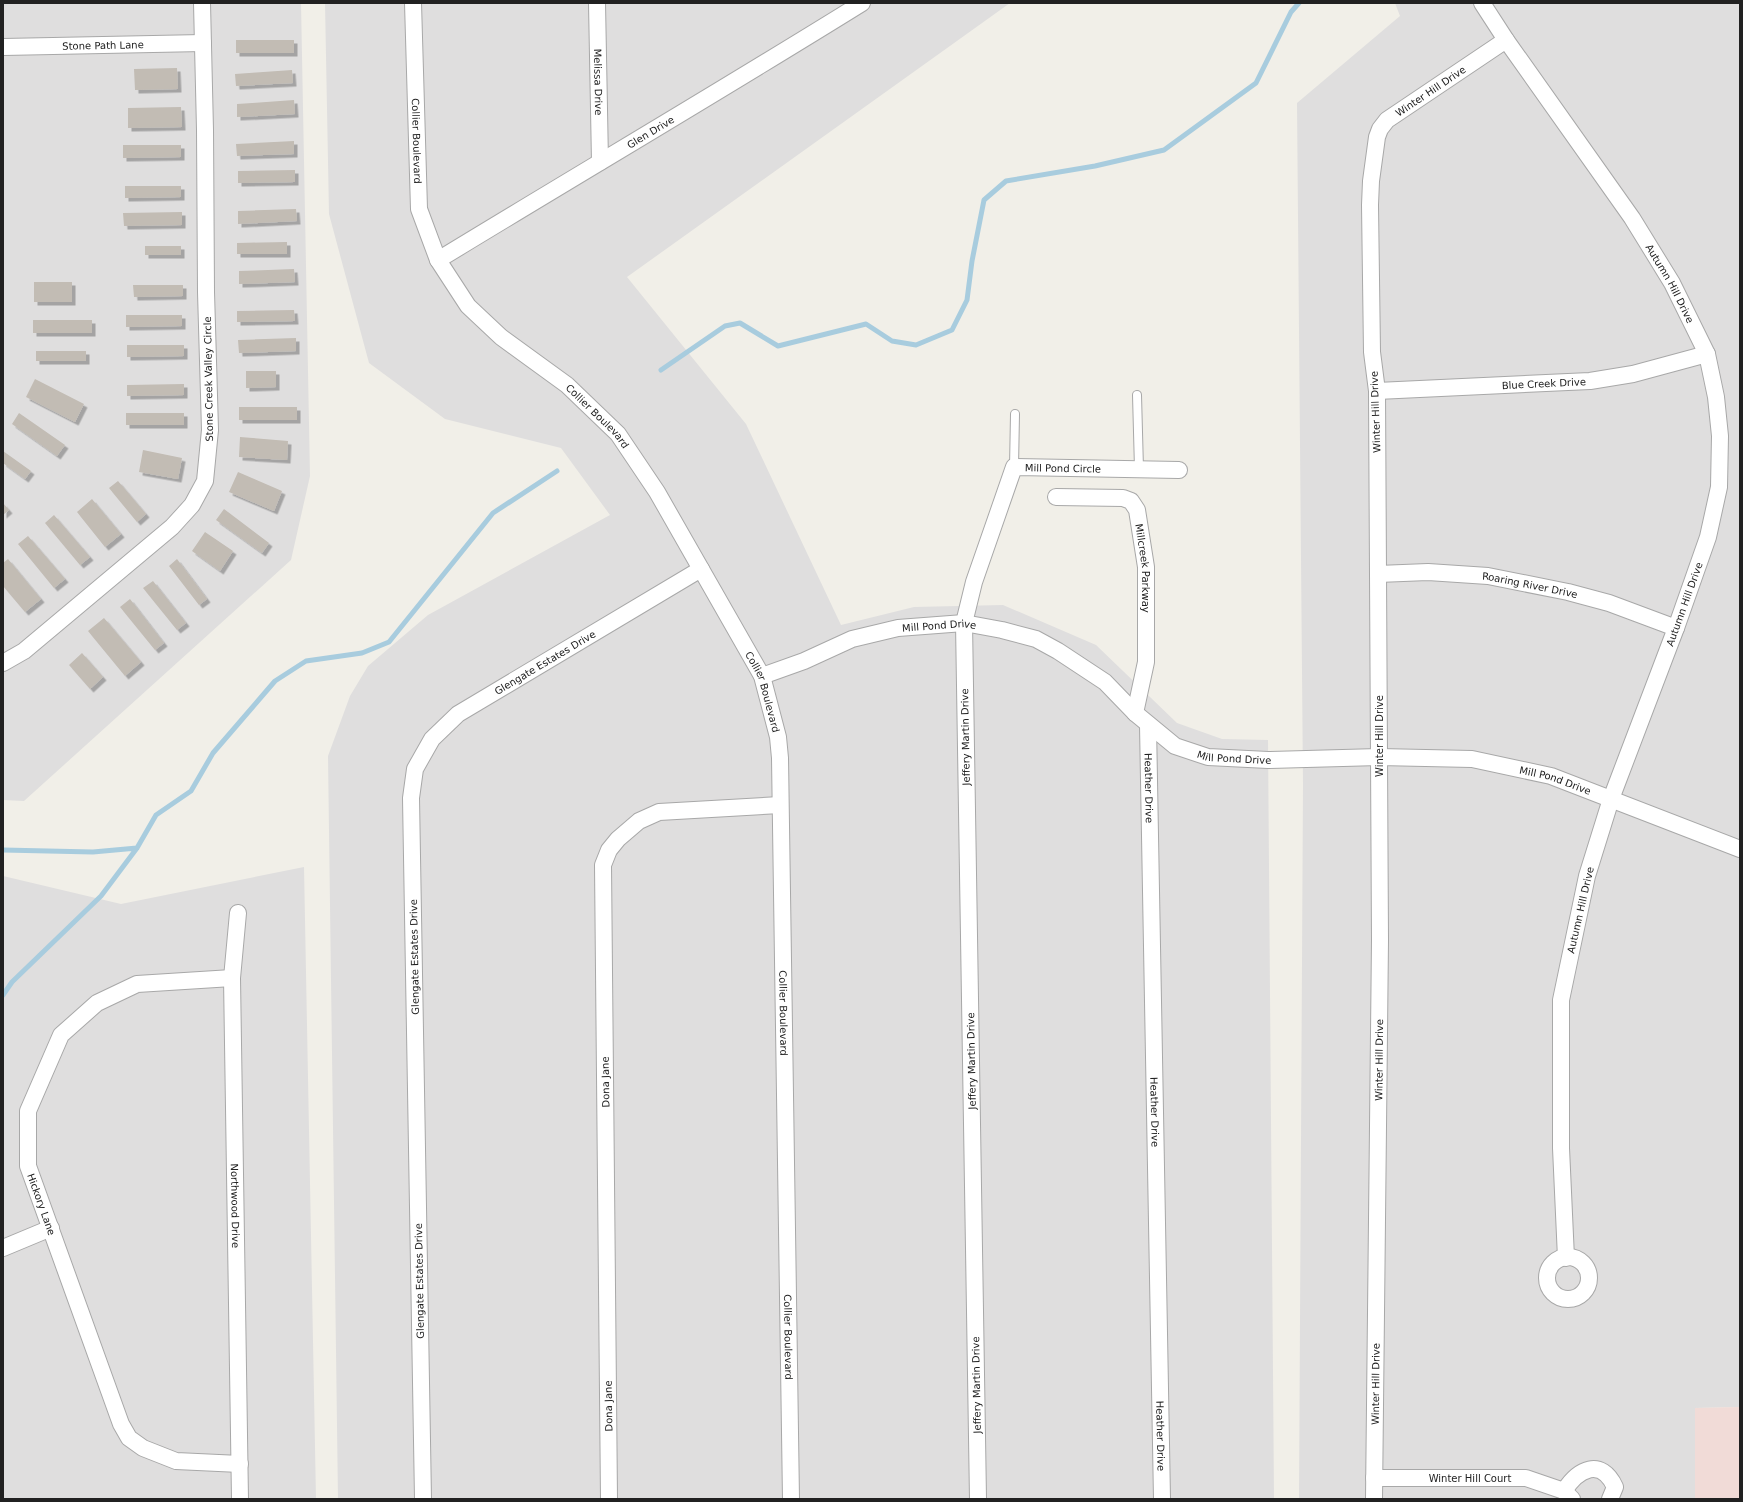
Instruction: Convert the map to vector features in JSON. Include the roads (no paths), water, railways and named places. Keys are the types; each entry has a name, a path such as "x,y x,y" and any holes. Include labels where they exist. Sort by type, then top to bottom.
{"street":[{"name":"Stone Creek Valley Circle","path":"3,663 24,651 172,527 192,505 205,481 210,430 206,292 205,130 202,3"},
{"name":"Collier Boulevard","path":"413,3 419,209 438,260 468,306 501,337 567,385 618,434 657,492 762,676 778,737 791,1499"},
{"name":"Melissa Drive","path":"597,3 600,162"},
{"name":"Glen Drive","path":"438,260 728,87 862,3"},
{"name":"Autumn Hill Drive","path":"1482,3 1506,40 1632,218 1672,282 1707,354 1716,397 1720,436 1719,487 1708,537 1676,628 1611,799 1587,876 1561,1000 1561,1148 1566,1258"},
{"name":"Winter Hill Drive","path":"1374,1499 1380,948 1376,391 1372,352 1371,181 1377,137 1380,129 1394,114 1506,40"},
{"name":"Stone Path Lane","path":"3,47 203,43"},
{"name":"Blue Creek Drive","path":"1376,391 1590,381 1633,374 1707,354"},
{"name":"Mill Pond Circle","path":"964,623 974,582 1014,467 1180,470"},
{"name":"Millcreek Parkway","path":"1056,497 1123,498 1131,501 1137,510 1146,567 1147,619 1146,662 1135,713"},
{"name":"Glengate Estates Drive","path":"424,1499 412,798 414,768 432,739 458,714 701,569"},
{"name":"Roaring River Drive","path":"1378,574 1428,572 1488,576 1568,592 1603,601 1676,628"},
{"name":"Mill Pond Drive","path":"762,676 804,661 852,639 875,632 898,628 964,623 1002,630 1036,639 1058,651 1105,682 1148,725 1175,746 1208,757 1268,760 1379,757 1472,759 1551,776 1740,849"},
{"name":"Jeffery Martin Drive","path":"964,623 978,1499"},
{"name":"Heather Drive","path":"1148,725 1162,1499"},
{"name":"Dona Jane","path":"609,1499 603,865 609,850 618,840 639,821 659,812 780,805"},
{"name":"Northwood Drive","path":"238,913 232,978 240,1499"},
{"name":"Hickory Lane","path":"232,978 137,984 97,1003 61,1036 28,1111 28,1166 121,1424 129,1438 143,1448 176,1461 240,1464"},
{"path":"3,1248 51,1228"},
{"name":"Winter Hill Court","path":"1374,1478 1526,1478 1568,1495 1571,1480 1581,1472 1592,1468 1604,1471 1610,1478 1615,1487 1610,1499"}],"lane":[{"path":"1137,395 1139,469"},
{"path":"1014,467 1015,414"}],"waterway":[{"path":"661,370 725,326 740,323 778,346 866,324 892,341 916,345 952,330 967,300 972,261 984,200 1006,181 1095,166 1164,150 1256,83 1291,12 1299,3"},
{"path":"3,995 12,982 101,896 137,848 156,815 191,791 213,753 275,681 306,661 362,653 389,642 493,513 557,471"},
{"path":"3,850 93,852 137,848"}]}
